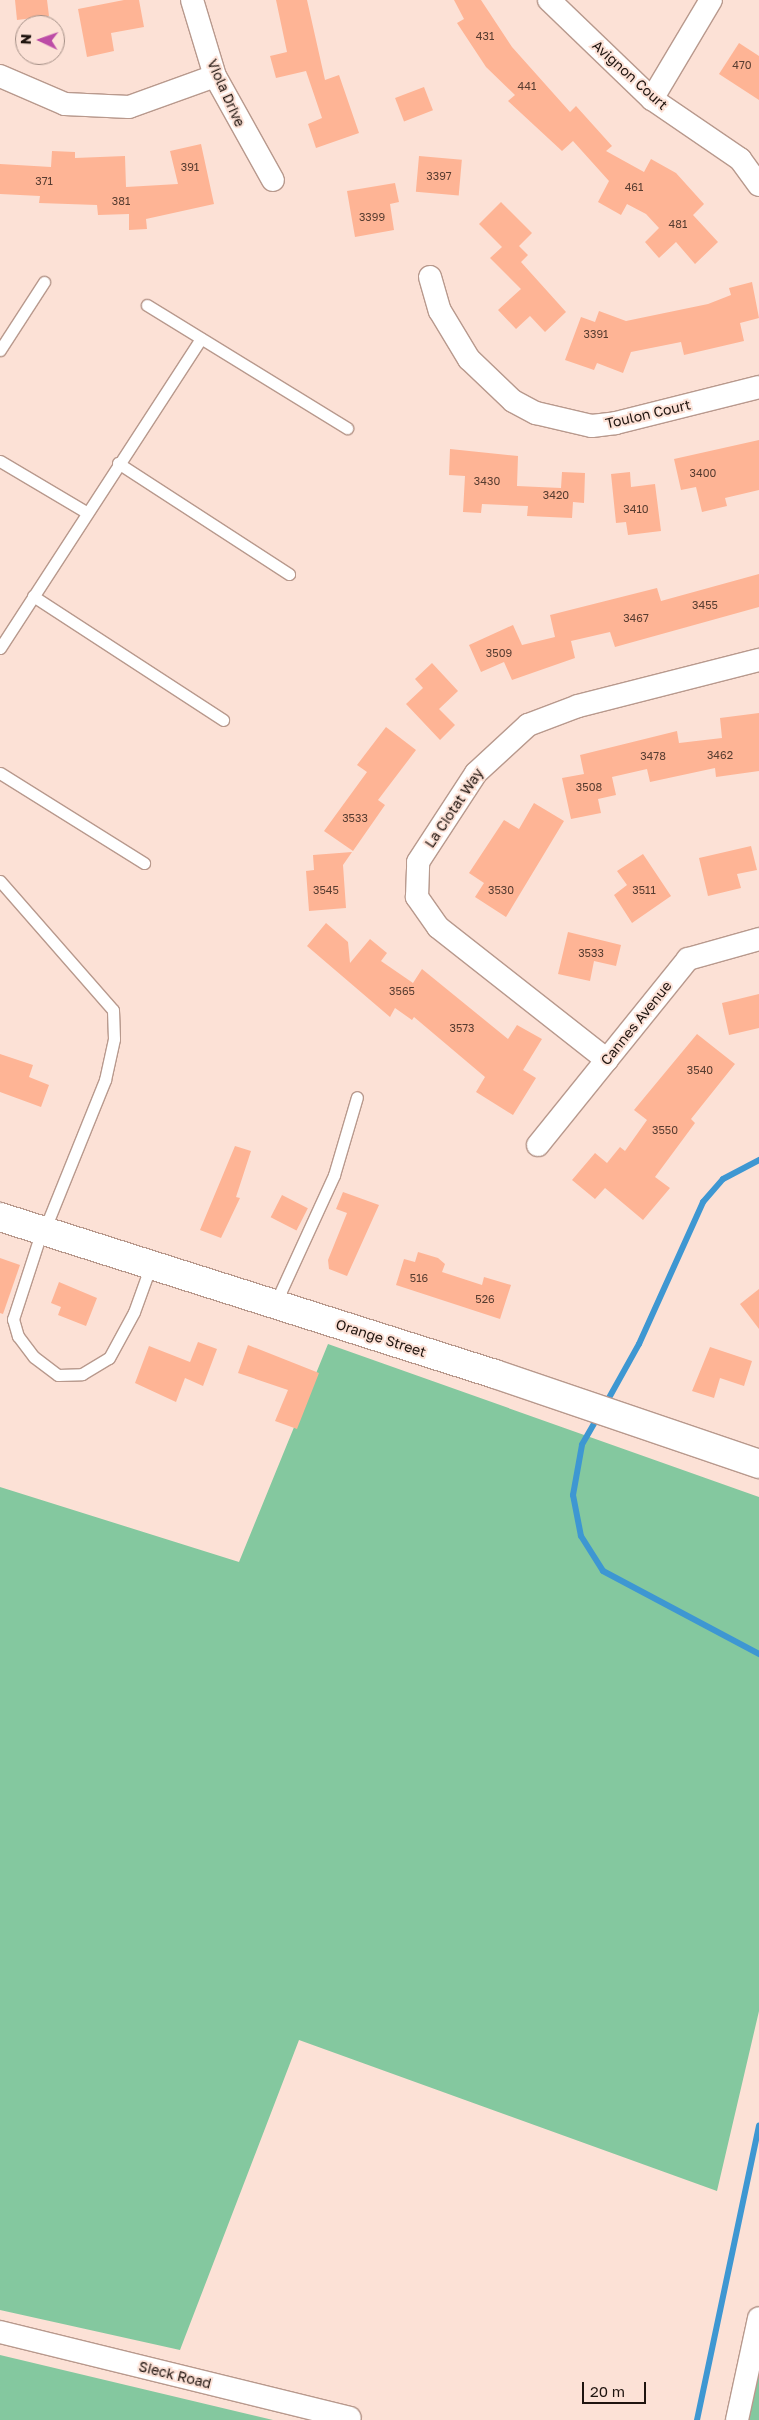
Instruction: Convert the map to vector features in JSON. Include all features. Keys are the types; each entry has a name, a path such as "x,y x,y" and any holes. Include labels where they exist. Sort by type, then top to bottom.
{"street":[{"name":"Viola Drive","path":"192,0 215,76 273,180"},
{"name":"Avignon Court","path":"549,0 652,99 740,159 759,185"},
{"path":"652,99 711,0"},
{"path":"0,76 65,104 129,107 215,76"},
{"name":"Toulon Court","path":"430,276 440,311 469,358 513,401 536,413 592,426 616,423 759,387"},
{"name":"La Ciotat Way","path":"607,1060 438,928 417,897 418,862 476,773 528,724 578,706 759,660"},
{"name":"Cannes Avenue","path":"538,1145 688,959 759,939"},
{"name":"Orange Street","path":"0,1217 275,1304 759,1464"},
{"path":"737,2420 759,2318"},
{"name":"Sieck Road","path":"0,2332 353,2419"}],"lane":[{"path":"0,350 44,282"},
{"path":"147,305 347,428"},
{"path":"0,648 86,512 201,338"},
{"path":"0,461 86,512"},
{"path":"118,463 289,574"},
{"path":"33,596 223,720"},
{"path":"0,772 144,863"},
{"path":"0,881 113,1010 114,1039 105,1080 43,1231 13,1319 18,1336 34,1357 58,1375 82,1374 109,1358 134,1312 151,1265"},
{"path":"275,1304 334,1175 357,1097"}],"green space":[{"path":"328,1344 759,1497 759,2011 717,2191 299,2040 180,2350 0,2310 0,1487 239,1562"},
{"path":"0,2355 273,2420 0,2420"},
{"path":"759,2363 759,2420 747,2420"}],"building":[{"path":"15,0 47,0 49,15 16,15"},
{"path":"124,0 139,0 144,27 111,33 114,51 87,57 78,9"},
{"path":"276,0 307,0 325,80 339,75 359,133 316,148 308,124 322,118 306,71 276,78 270,56 287,52"},
{"path":"454,0 481,0 512,47 570,112 576,106 612,146 606,151 644,172 651,159 676,173 704,204 693,215 718,242 695,264 676,242 659,258 645,242 659,228 646,214 627,204 621,215 598,202 609,181 573,141 562,151 508,101 515,95 486,67 457,23 464,19"},
{"path":"739,43 759,56 759,100 719,74"},
{"path":"424,87 433,110 404,121 395,98"},
{"path":"201,144 214,204 146,219 147,229 129,230 129,214 98,215 97,205 39,203 40,196 0,194 0,164 51,167 52,151 75,152 75,158 125,156 126,187 178,184 170,151"},
{"path":"419,156 462,160 459,196 416,192"},
{"path":"395,183 399,202 390,204 394,230 355,237 347,191"},
{"path":"501,202 532,233 519,246 528,255 521,262 566,312 545,332 530,316 516,329 498,310 521,289 490,258 502,247 479,224"},
{"path":"752,282 759,318 740,323 744,341 684,355 681,342 631,352 623,373 597,363 594,370 565,360 581,317 595,322 599,311 626,321 708,304 731,295 729,288"},
{"path":"759,440 759,490 725,498 727,506 702,512 696,487 681,490 674,459"},
{"path":"450,449 518,456 517,486 561,488 562,472 585,473 584,503 573,502 572,518 527,516 528,506 482,504 481,513 463,512 465,476 449,475"},
{"path":"630,472 631,487 655,484 661,531 628,535 626,522 616,523 611,474"},
{"path":"759,574 759,607 615,647 610,632 571,641 575,658 512,680 504,662 481,672 469,645 513,625 522,645 555,637 550,615 657,588 661,601"},
{"path":"432,663 458,691 439,709 455,725 440,740 406,704 423,688 415,679"},
{"path":"759,713 759,771 716,777 715,768 650,782 647,769 612,777 616,795 598,799 601,813 571,819 562,778 584,774 580,755 677,731 679,743 722,738 720,718"},
{"path":"386,727 416,750 378,800 385,805 353,851 324,831 367,772 357,765"},
{"path":"534,803 564,821 506,917 475,897 484,883 469,873 504,820 519,829"},
{"path":"751,846 757,870 737,874 741,888 708,896 699,858"},
{"path":"352,852 343,865 346,908 309,911 306,871 314,870 313,855"},
{"path":"643,854 671,896 632,923 614,895 627,885 617,871"},
{"path":"326,923 348,942 350,963 370,939 387,953 381,961 413,983 422,969 508,1039 517,1025 542,1039 523,1070 536,1078 513,1115 476,1092 485,1077 414,1017 412,1020 395,1008 390,1017 307,946"},
{"path":"568,932 621,945 616,966 594,961 590,981 558,974"},
{"path":"759,994 759,1028 729,1035 722,1003"},
{"path":"697,1034 735,1064 691,1119 695,1123 655,1177 670,1188 643,1220 605,1188 595,1199 572,1180 595,1153 607,1163 620,1147 625,1151 647,1120 634,1110"},
{"path":"0,1054 33,1065 29,1077 49,1085 41,1107 0,1092"},
{"path":"235,1146 251,1151 236,1197 240,1198 221,1238 200,1230"},
{"path":"343,1192 379,1205 347,1276 329,1269 328,1260 347,1213 336,1209"},
{"path":"282,1195 308,1208 296,1230 271,1217"},
{"path":"418,1252 438,1258 445,1264 442,1272 482,1285 484,1277 511,1285 500,1319 396,1285 404,1259 415,1262"},
{"path":"0,1258 20,1265 3,1314 0,1313"},
{"path":"59,1282 97,1298 86,1326 58,1315 61,1307 51,1303"},
{"path":"759,1289 759,1329 740,1304"},
{"path":"198,1342 217,1349 203,1386 185,1378 176,1402 135,1383 149,1346 190,1362"},
{"path":"248,1345 319,1373 297,1429 275,1421 288,1390 238,1373"},
{"path":"710,1347 752,1361 744,1386 720,1378 714,1398 692,1391"}],"waterway":[{"path":"605,1405 639,1344 703,1202 723,1179 759,1160"},
{"path":"599,1415 582,1445 573,1495 581,1536 603,1571 759,1654"},
{"path":"697,2420 759,2125"}]}
